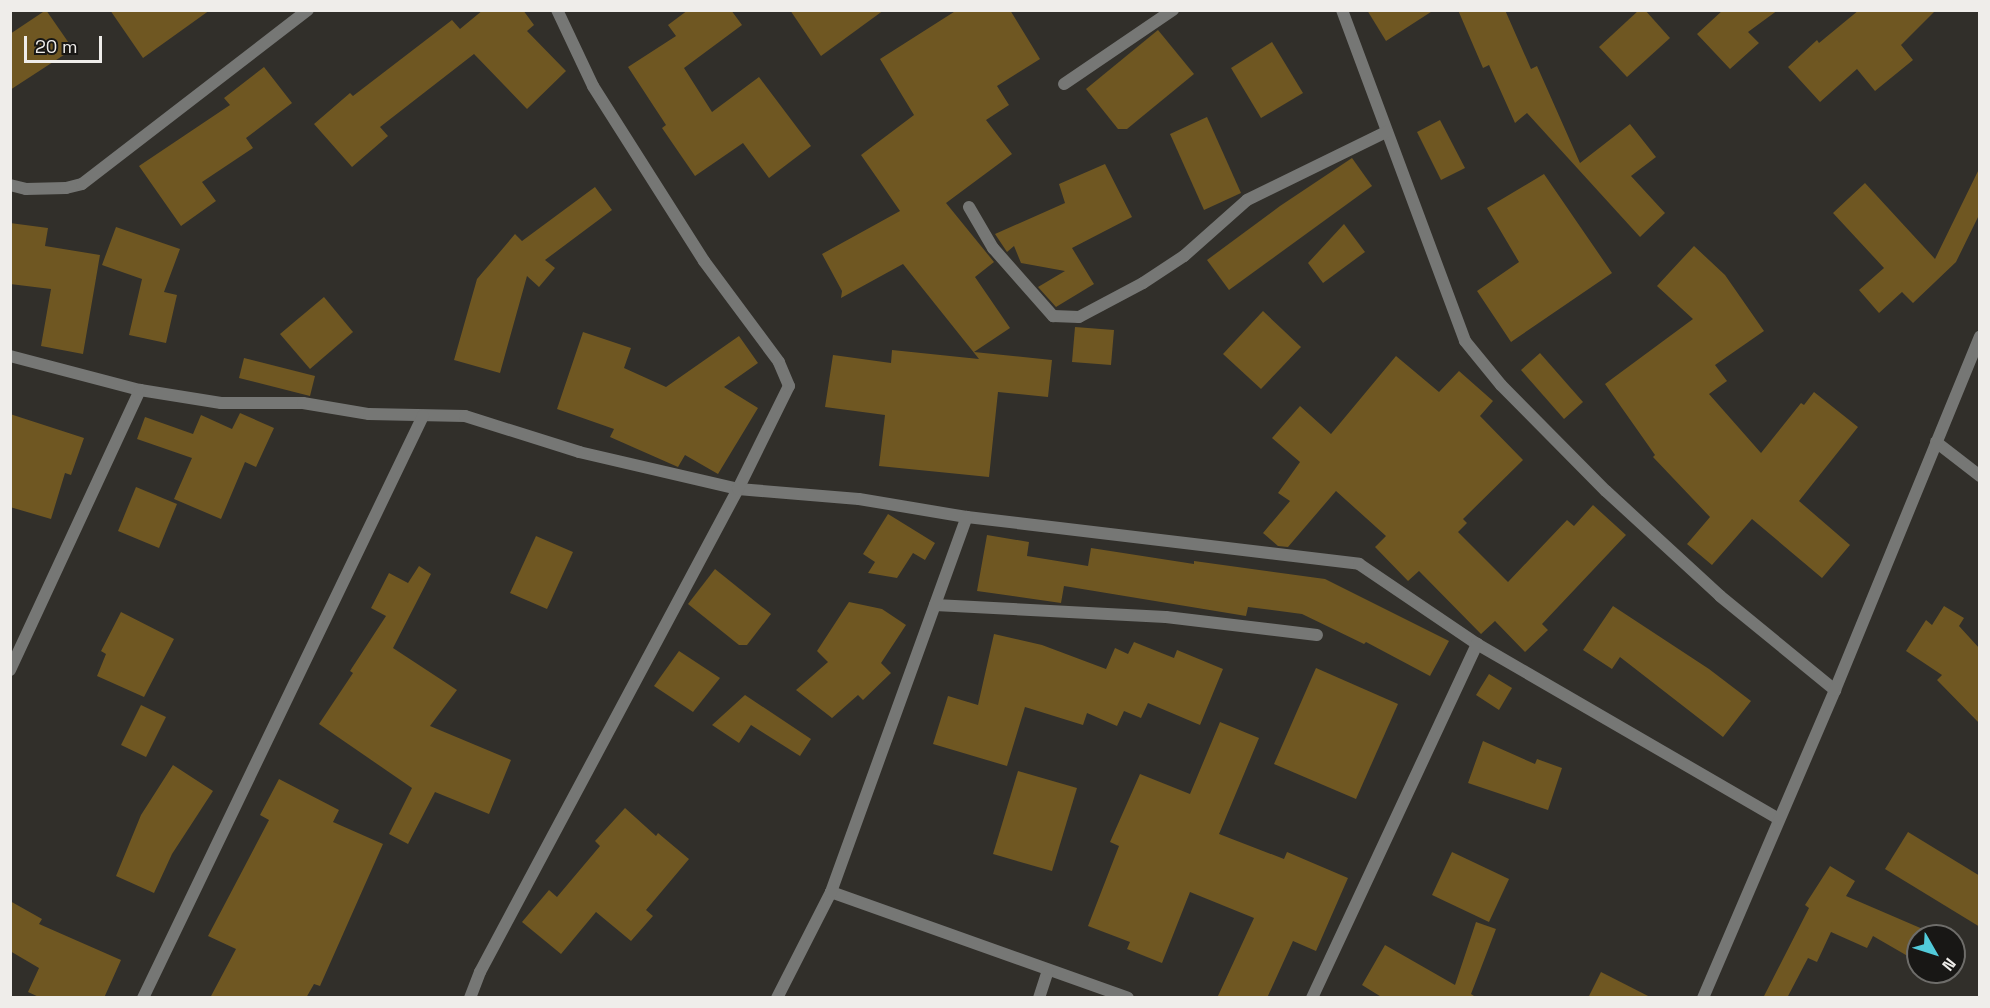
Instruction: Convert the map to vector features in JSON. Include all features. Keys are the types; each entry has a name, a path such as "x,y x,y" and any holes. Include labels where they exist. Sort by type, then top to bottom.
{"street":[{"path":"10,185 26,189 66,188 82,184 308,10"},
{"path":"470,998 507,920 738,489 789,386 779,362 704,261 599,96 557,10"},
{"path":"1064,84 1173,10"},
{"path":"1342,10 1465,341 1501,385 1605,491 1720,596 1835,690"},
{"path":"969,207 993,248 1053,316 1079,317 1143,283 1184,256 1247,200 1386,132"},
{"path":"1703,998 1835,690 1980,337"},
{"path":"10,356 140,390 221,403 303,403 369,414 465,416 579,453 738,489 859,499 967,517 1359,564 1478,644 1779,819"},
{"path":"10,670 140,390"},
{"path":"143,998 423,416"},
{"path":"1936,442 1980,476"},
{"path":"777,998 831,892 967,517"},
{"path":"935,605 1166,617 1317,635"},
{"path":"1312,998 1478,644"},
{"path":"831,892 1128,998"},
{"path":"1039,998 1048,970"}],"building":[{"path":"46,10 73,49 10,90 10,34"},
{"path":"110,10 210,10 143,58"},
{"path":"483,10 523,10 534,25 527,31 566,71 527,109 474,54 380,127 388,136 352,167 314,124 350,93 353,96 452,20 460,29"},
{"path":"688,10 731,10 742,25 684,68 712,112 759,77 811,146 769,178 743,143 695,176 662,128 666,125 628,67 676,36 668,25"},
{"path":"790,10 884,10 821,56"},
{"path":"957,10 1010,10 1040,59 997,86 1009,105 986,120 1012,154 946,203 994,262 975,277 1010,328 974,352 1052,360 1048,397 998,392 989,477 879,466 885,415 825,407 833,355 891,363 892,350 979,359 903,264 841,298 842,291 822,254 900,211 861,155 914,115 880,59"},
{"path":"1367,10 1434,10 1386,41"},
{"path":"1458,10 1505,10 1531,69 1537,66 1580,163 1630,124 1656,157 1631,176 1665,213 1640,237 1527,113 1515,123 1489,65 1483,68"},
{"path":"1639,10 1645,10 1670,38 1627,77 1599,47"},
{"path":"1723,10 1778,10 1748,32 1759,43 1730,69 1697,34"},
{"path":"1859,10 1936,10 1901,45 1913,60 1875,91 1857,69 1820,102 1788,67 1817,40 1819,43"},
{"path":"1158,30 1194,74 1127,129 1118,129 1086,89"},
{"path":"1272,42 1303,93 1261,118 1231,68"},
{"path":"264,67 292,103 246,138 253,148 202,182 216,201 181,226 139,166 230,105 224,98"},
{"path":"1207,117 1241,193 1204,210 1170,134"},
{"path":"1440,120 1465,168 1441,180 1417,132"},
{"path":"1352,158 1372,186 1229,290 1207,260 1280,206"},
{"path":"1105,164 1132,217 1072,248 1094,284 1056,307 1038,287 1065,271 1021,263 1014,246 1007,252 995,234 1065,203 1059,184"},
{"path":"1980,167 1980,213 1956,262 1913,303 1902,292 1879,313 1859,290 1884,268 1833,213 1865,183 1935,259"},
{"path":"1544,174 1612,273 1511,342 1477,291 1519,262 1487,208"},
{"path":"595,187 612,210 545,260 555,268 539,287 527,276 500,373 454,360 477,279 515,234 522,241"},
{"path":"10,223 48,228 45,246 100,255 83,354 41,346 51,289 10,284"},
{"path":"1344,224 1365,252 1323,283 1308,263"},
{"path":"116,227 180,249 164,292 177,295 166,343 129,335 142,279 102,265"},
{"path":"1694,246 1725,275 1764,331 1715,365 1727,381 1709,394 1761,453 1801,403 1804,405 1814,392 1858,427 1799,501 1850,545 1822,578 1752,519 1712,565 1687,544 1710,517 1653,457 1655,455 1605,384 1693,319 1657,286"},
{"path":"324,297 353,332 310,369 280,334"},
{"path":"1263,311 1301,347 1261,389 1223,354"},
{"path":"1075,327 1114,330 1111,365 1072,362"},
{"path":"583,332 631,348 624,368 666,387 739,336 758,363 724,387 758,408 718,474 685,455 678,467 610,437 614,429 557,409"},
{"path":"1540,353 1583,402 1564,419 1521,370"},
{"path":"1396,356 1439,392 1459,371 1493,401 1480,416 1523,460 1463,519 1467,523 1458,532 1508,582 1567,520 1574,526 1593,505 1626,535 1542,624 1548,630 1525,652 1495,621 1481,634 1419,571 1408,581 1375,547 1386,536 1336,491 1288,547 1278,546 1263,533 1290,501 1278,493 1300,462 1272,438 1300,406 1331,434"},
{"path":"244,358 315,376 310,396 239,378"},
{"path":"240,413 274,428 256,467 245,462 221,519 174,499 192,458 137,439 145,417 193,434 201,415 232,429"},
{"path":"10,414 84,438 71,475 65,473 51,519 10,507"},
{"path":"136,487 177,504 159,548 118,531"},
{"path":"888,514 935,543 925,560 913,553 897,578 868,573 875,562 863,554"},
{"path":"987,535 1029,542 1027,556 1088,566 1091,548 1194,564 1194,561 1325,579 1449,641 1430,676 1366,642 1364,644 1302,614 1248,607 1246,616 1064,586 1061,603 977,591"},
{"path":"536,536 573,552 547,609 510,593"},
{"path":"419,566 431,574 393,648 457,690 430,726 511,760 489,814 435,792 408,844 389,834 412,788 319,724 353,673 350,671 386,616 371,608 389,573 408,583"},
{"path":"715,569 771,614 747,645 739,645 688,604"},
{"path":"849,602 882,609 906,625 881,663 891,673 863,700 858,695 832,718 796,690 828,662 817,651"},
{"path":"1613,606 1709,669 1751,701 1723,737 1620,657 1612,669 1583,650"},
{"path":"1944,606 1964,618 1959,626 1980,649 1980,724 1937,680 1942,675 1906,651 1926,620 1932,625"},
{"path":"121,612 174,639 144,697 97,676 106,654 101,651"},
{"path":"994,634 1042,645 1106,669 1115,648 1128,654 1134,642 1174,658 1177,650 1223,669 1200,725 1148,703 1141,718 1124,711 1117,726 1087,713 1083,725 1025,707 1007,766 933,744 948,696 978,705"},
{"path":"679,651 720,678 693,712 654,686"},
{"path":"1316,668 1398,704 1356,799 1274,764"},
{"path":"1489,674 1512,688 1499,710 1476,695"},
{"path":"745,695 811,739 800,756 751,725 739,743 712,725"},
{"path":"141,705 166,717 146,757 121,745"},
{"path":"1220,722 1259,738 1219,834 1284,859 1287,852 1348,878 1316,951 1293,941 1267,998 1217,998 1254,918 1190,892 1162,963 1127,949 1130,942 1088,926 1119,846 1110,842 1140,774 1190,794"},
{"path":"1483,741 1535,764 1537,759 1562,768 1548,810 1468,783"},
{"path":"173,765 213,791 172,854 154,893 116,876 141,815"},
{"path":"1018,771 1077,788 1052,871 993,854"},
{"path":"279,779 339,810 333,822 383,844 320,986 314,984 306,998 210,998 236,949 208,936 269,820 260,815"},
{"path":"625,808 656,836 658,833 689,859 646,910 653,916 631,941 596,912 561,954 522,922 549,890 557,897 600,846 595,841"},
{"path":"1908,832 1980,876 1980,927 1885,869"},
{"path":"1452,852 1509,879 1489,922 1432,895"},
{"path":"1830,866 1855,881 1846,896 1911,924 1906,924 1906,955 1873,936 1867,948 1831,932 1817,962 1808,958 1787,998 1763,998 1809,908 1805,905"},
{"path":"10,901 42,919 39,924 121,960 104,998 41,998 28,992 39,968 10,951"},
{"path":"1476,922 1496,929 1471,994 1477,998 1383,998 1362,985 1385,945 1455,985"},
{"path":"1601,972 1652,998 1588,998"}]}
